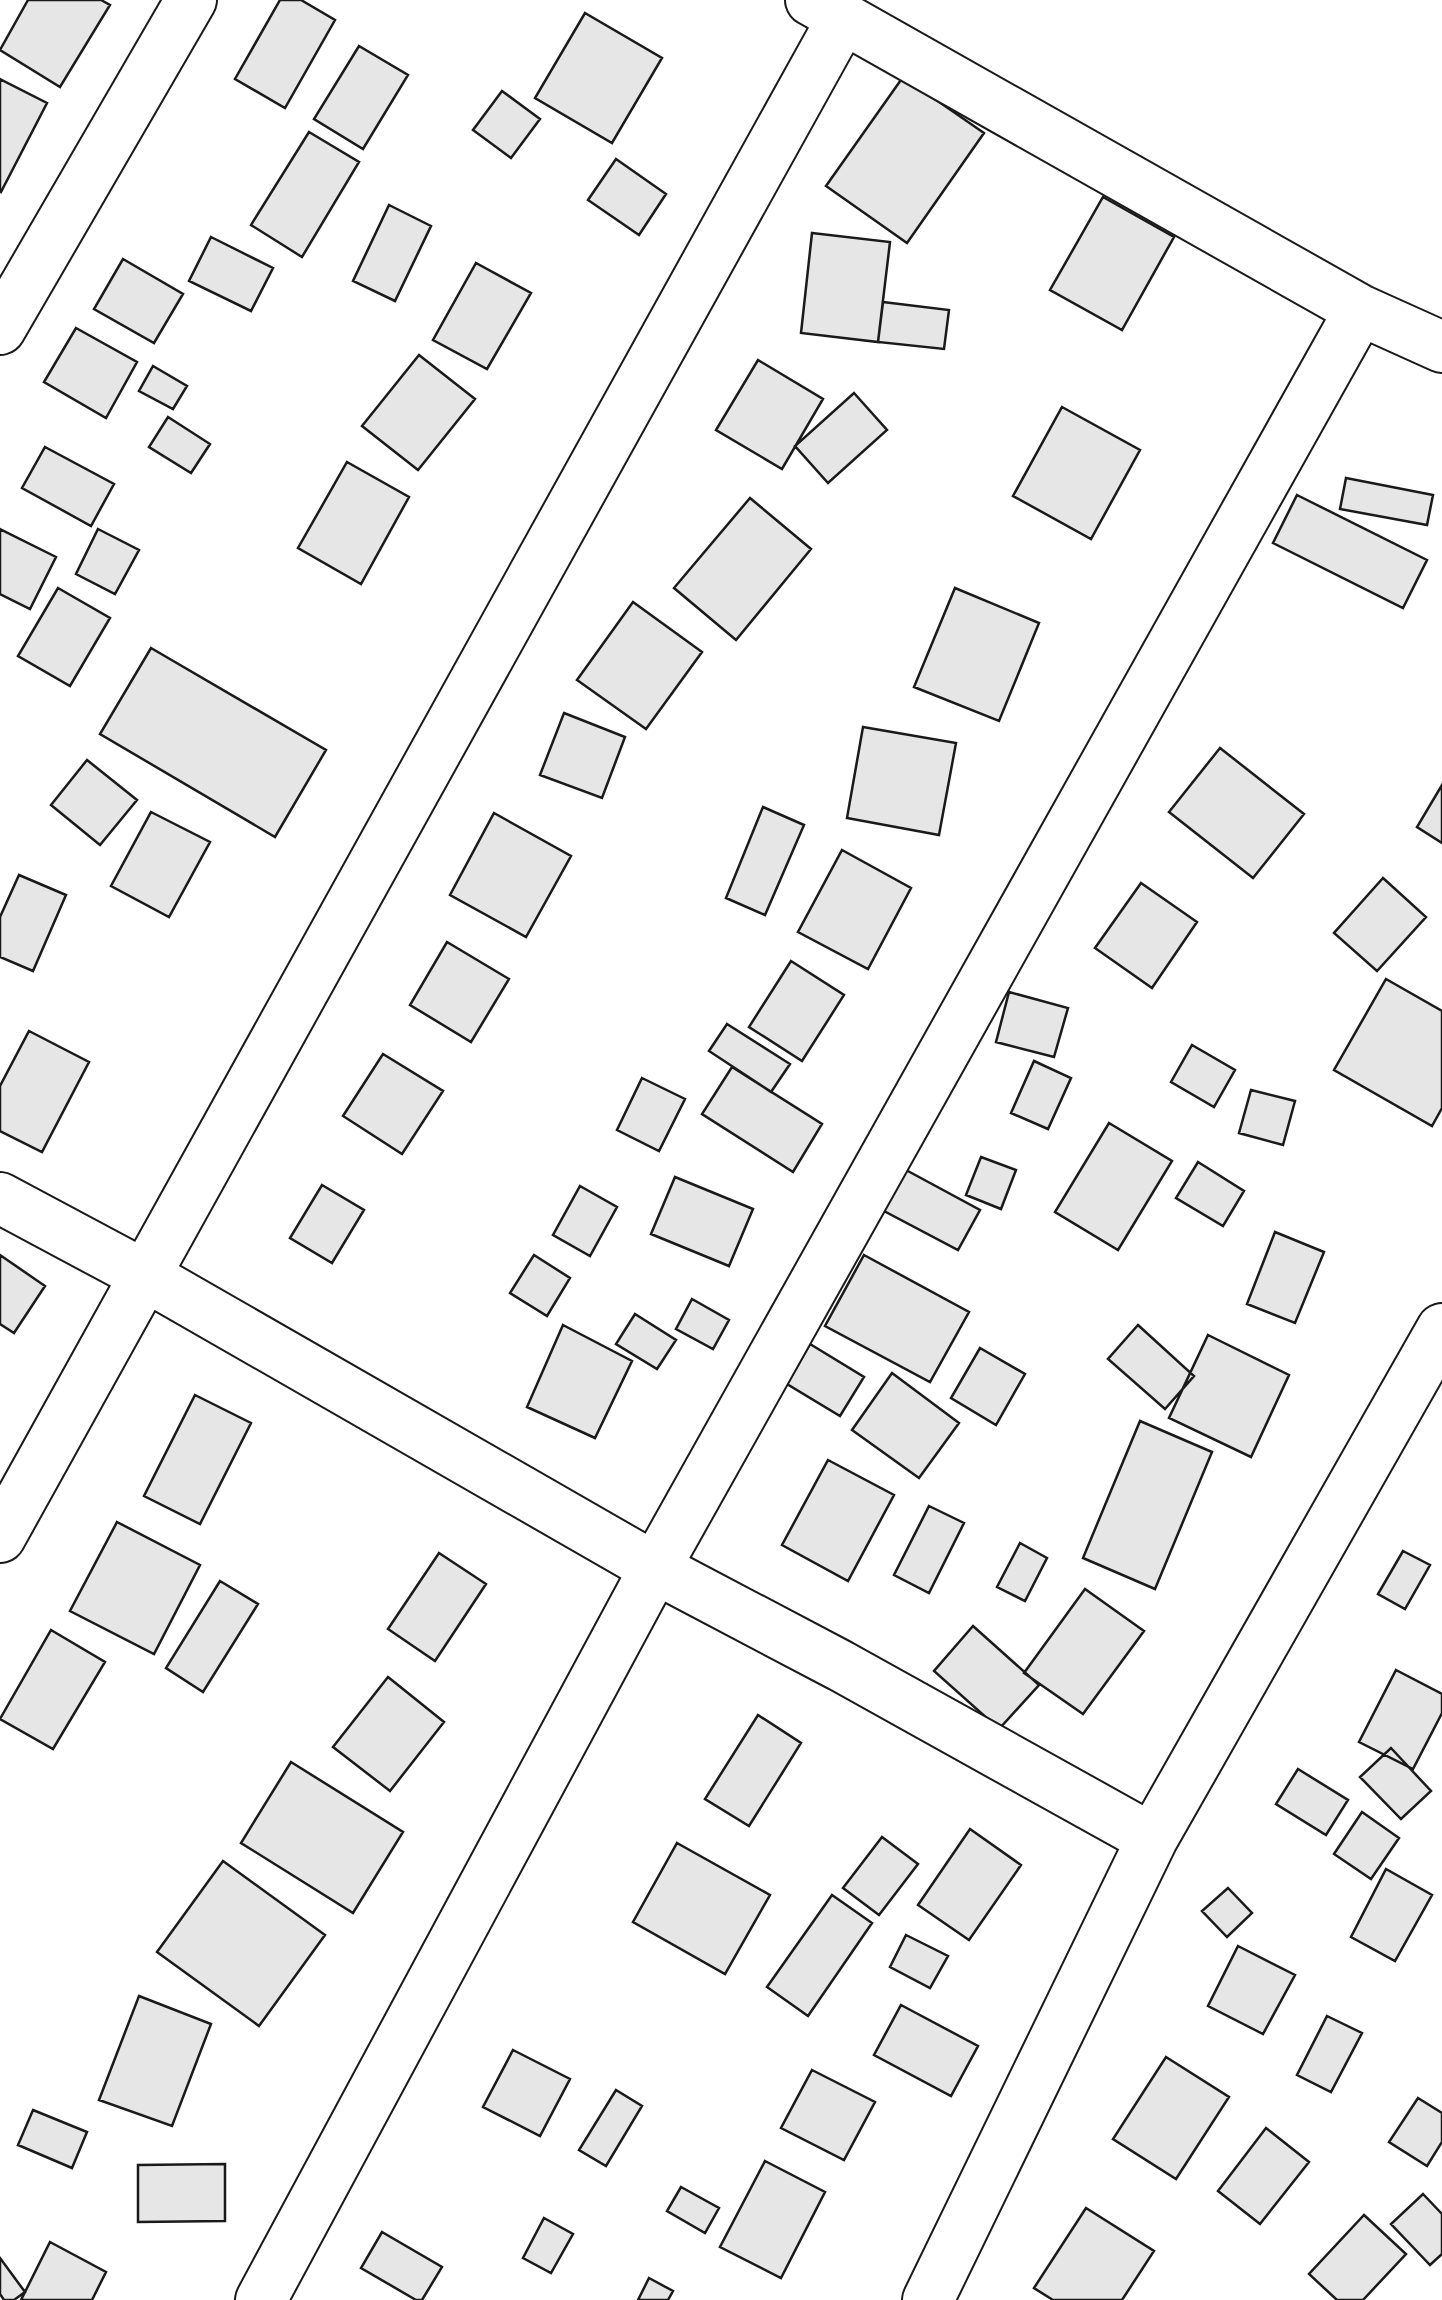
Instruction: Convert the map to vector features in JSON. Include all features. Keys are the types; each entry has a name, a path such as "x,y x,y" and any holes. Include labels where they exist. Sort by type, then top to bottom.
{"street":[{"path":"0,329 12,278 191,0"},
{"path":"0,1538 146,1276 827,9 1360,310 1442,347"},
{"path":"261,2300 655,1568 1360,310"},
{"path":"0,1198 146,1276 655,1568 841,1666 1152,1839"},
{"path":"928,2300 1152,1839 1442,1329"}],"building":[{"path":"28,0 101,0 110,5 60,87 0,50"},
{"path":"280,0 301,0 335,20 285,108 235,79"},
{"path":"585,13 662,58 612,143 535,98"},
{"path":"359,46 408,75 363,149 314,119"},
{"path":"903,77 984,133 907,243 826,186"},
{"path":"0,79 47,103 1,192 0,191"},
{"path":"502,91 540,119 511,158 473,130"},
{"path":"309,132 359,162 302,257 251,225"},
{"path":"616,159 666,194 639,235 588,200"},
{"path":"1103,197 1174,237 1122,330 1050,290"},
{"path":"389,205 431,226 395,301 353,281"},
{"path":"812,233 890,242 878,342 801,333"},
{"path":"211,237 273,268 251,311 189,281"},
{"path":"123,259 183,294 154,343 94,309"},
{"path":"476,263 531,293 487,369 433,340"},
{"path":"883,302 949,310 944,349 878,342"},
{"path":"76,328 137,362 106,418 44,382"},
{"path":"419,355 475,399 418,470 362,426"},
{"path":"758,360 823,399 782,469 716,430"},
{"path":"153,366 187,386 173,409 139,391"},
{"path":"854,393 887,430 828,483 795,446"},
{"path":"1062,407 1140,450 1091,539 1013,496"},
{"path":"168,417 210,444 191,473 149,447"},
{"path":"45,447 114,484 91,526 22,488"},
{"path":"347,462 409,497 361,584 298,548"},
{"path":"1346,478 1433,495 1427,525 1340,509"},
{"path":"1297,495 1427,560 1403,608 1273,543"},
{"path":"750,498 811,549 736,640 674,588"},
{"path":"0,529 56,557 30,609 0,594"},
{"path":"98,529 139,550 115,594 76,574"},
{"path":"58,588 110,618 70,686 18,656"},
{"path":"955,588 1039,623 999,721 914,687"},
{"path":"633,602 702,652 646,729 577,680"},
{"path":"151,648 326,750 275,837 100,734"},
{"path":"564,713 625,737 602,798 540,775"},
{"path":"863,727 956,743 939,835 847,818"},
{"path":"1220,748 1304,814 1253,878 1169,812"},
{"path":"87,760 137,800 100,845 51,805"},
{"path":"1442,785 1442,843 1417,827"},
{"path":"763,807 804,825 765,915 726,898"},
{"path":"151,812 210,842 169,917 111,886"},
{"path":"494,813 571,856 526,937 450,895"},
{"path":"842,850 911,888 868,969 798,932"},
{"path":"19,875 66,895 33,971 0,957 0,917"},
{"path":"1383,878 1426,917 1377,971 1334,933"},
{"path":"1141,883 1197,922 1152,988 1095,948"},
{"path":"447,942 509,979 471,1042 410,1005"},
{"path":"791,961 844,995 802,1061 749,1027"},
{"path":"1386,979 1442,1011 1442,1108 1432,1126 1334,1070"},
{"path":"1009,992 1068,1008 1054,1057 996,1042"},
{"path":"727,1024 790,1064 771,1092 709,1051"},
{"path":"29,1031 89,1062 42,1152 0,1131 0,1086"},
{"path":"1192,1045 1235,1070 1214,1107 1171,1082"},
{"path":"383,1054 443,1091 402,1154 343,1116"},
{"path":"1034,1061 1071,1078 1048,1129 1011,1113"},
{"path":"732,1067 822,1124 793,1172 702,1114"},
{"path":"642,1078 685,1099 659,1151 617,1130"},
{"path":"1251,1090 1295,1101 1283,1145 1239,1133"},
{"path":"1109,1123 1172,1161 1118,1250 1055,1212"},
{"path":"981,1157 1016,1170 1001,1209 966,1195"},
{"path":"1198,1162 1244,1191 1223,1226 1176,1198"},
{"path":"906,1170 980,1210 958,1250 884,1211"},
{"path":"675,1177 753,1209 729,1266 651,1234"},
{"path":"322,1185 364,1210 332,1263 290,1238"},
{"path":"580,1186 617,1207 590,1256 553,1235"},
{"path":"1275,1232 1324,1252 1295,1323 1247,1304"},
{"path":"0,1255 45,1286 14,1333 0,1324"},
{"path":"534,1255 570,1278 547,1316 510,1293"},
{"path":"864,1255 969,1312 930,1382 825,1326"},
{"path":"692,1299 729,1320 713,1349 676,1329"},
{"path":"635,1314 676,1340 657,1369 616,1344"},
{"path":"563,1325 632,1361 595,1438 527,1407"},
{"path":"1138,1325 1194,1376 1165,1409 1108,1359"},
{"path":"1208,1335 1289,1375 1251,1457 1169,1418"},
{"path":"810,1344 864,1377 840,1416 787,1384"},
{"path":"980,1348 1025,1374 996,1425 951,1398"},
{"path":"892,1373 959,1423 919,1478 852,1430"},
{"path":"195,1395 251,1423 200,1524 144,1496"},
{"path":"1140,1421 1212,1452 1155,1589 1083,1558"},
{"path":"828,1460 894,1495 848,1581 782,1545"},
{"path":"929,1506 964,1523 929,1593 894,1575"},
{"path":"117,1522 200,1565 154,1654 70,1611"},
{"path":"1020,1543 1047,1558 1025,1601 997,1587"},
{"path":"1403,1551 1430,1565 1405,1609 1378,1594"},
{"path":"439,1553 486,1584 435,1661 388,1629"},
{"path":"220,1581 258,1604 203,1692 166,1668"},
{"path":"1085,1589 1144,1631 1083,1714 1024,1673"},
{"path":"973,1626 1039,1685 999,1729 934,1671"},
{"path":"51,1630 105,1662 53,1749 0,1719"},
{"path":"1396,1670 1442,1694 1442,1713 1413,1769 1359,1742"},
{"path":"388,1677 444,1722 390,1791 333,1747"},
{"path":"758,1715 801,1743 749,1826 705,1799"},
{"path":"1391,1748 1431,1791 1401,1819 1360,1777"},
{"path":"291,1762 403,1832 353,1913 241,1843"},
{"path":"1298,1769 1348,1800 1326,1835 1276,1804"},
{"path":"1362,1812 1399,1838 1371,1879 1334,1854"},
{"path":"970,1829 1021,1865 969,1940 918,1905"},
{"path":"882,1837 918,1864 879,1915 843,1888"},
{"path":"677,1843 770,1895 725,1974 633,1922"},
{"path":"223,1861 325,1935 259,2026 157,1952"},
{"path":"1386,1869 1432,1895 1395,1961 1351,1937"},
{"path":"1228,1888 1252,1913 1227,1937 1202,1911"},
{"path":"832,1895 872,1923 808,2016 767,1987"},
{"path":"906,1935 948,1956 930,1988 890,1967"},
{"path":"1238,1946 1295,1975 1263,2034 1208,2006"},
{"path":"139,1996 211,2024 172,2126 99,2100"},
{"path":"901,2005 978,2046 951,2096 874,2055"},
{"path":"1327,2016 1362,2033 1331,2092 1297,2075"},
{"path":"513,2050 570,2079 540,2136 483,2107"},
{"path":"1166,2057 1229,2097 1176,2179 1113,2139"},
{"path":"812,2070 875,2102 844,2160 781,2128"},
{"path":"616,2090 642,2106 606,2166 579,2150"},
{"path":"1418,2098 1442,2113 1442,2142 1427,2166 1389,2142"},
{"path":"33,2110 87,2132 72,2168 18,2145"},
{"path":"1266,2128 1309,2162 1260,2224 1218,2191"},
{"path":"765,2161 825,2192 781,2278 720,2247"},
{"path":"225,2164 225,2221 138,2222 138,2165"},
{"path":"681,2187 719,2208 705,2233 667,2211"},
{"path":"1423,2194 1442,2214 1442,2254 1430,2265 1391,2224"},
{"path":"1086,2208 1154,2251 1122,2300 1053,2300 1034,2288"},
{"path":"1364,2215 1406,2254 1363,2300 1337,2300 1309,2274"},
{"path":"544,2218 573,2234 551,2273 523,2258"},
{"path":"382,2232 442,2267 422,2300 361,2268"},
{"path":"50,2242 106,2272 92,2300 21,2300"},
{"path":"0,2258 25,2292 14,2300 4,2300 0,2294"},
{"path":"649,2278 673,2291 668,2300 638,2300"}]}
